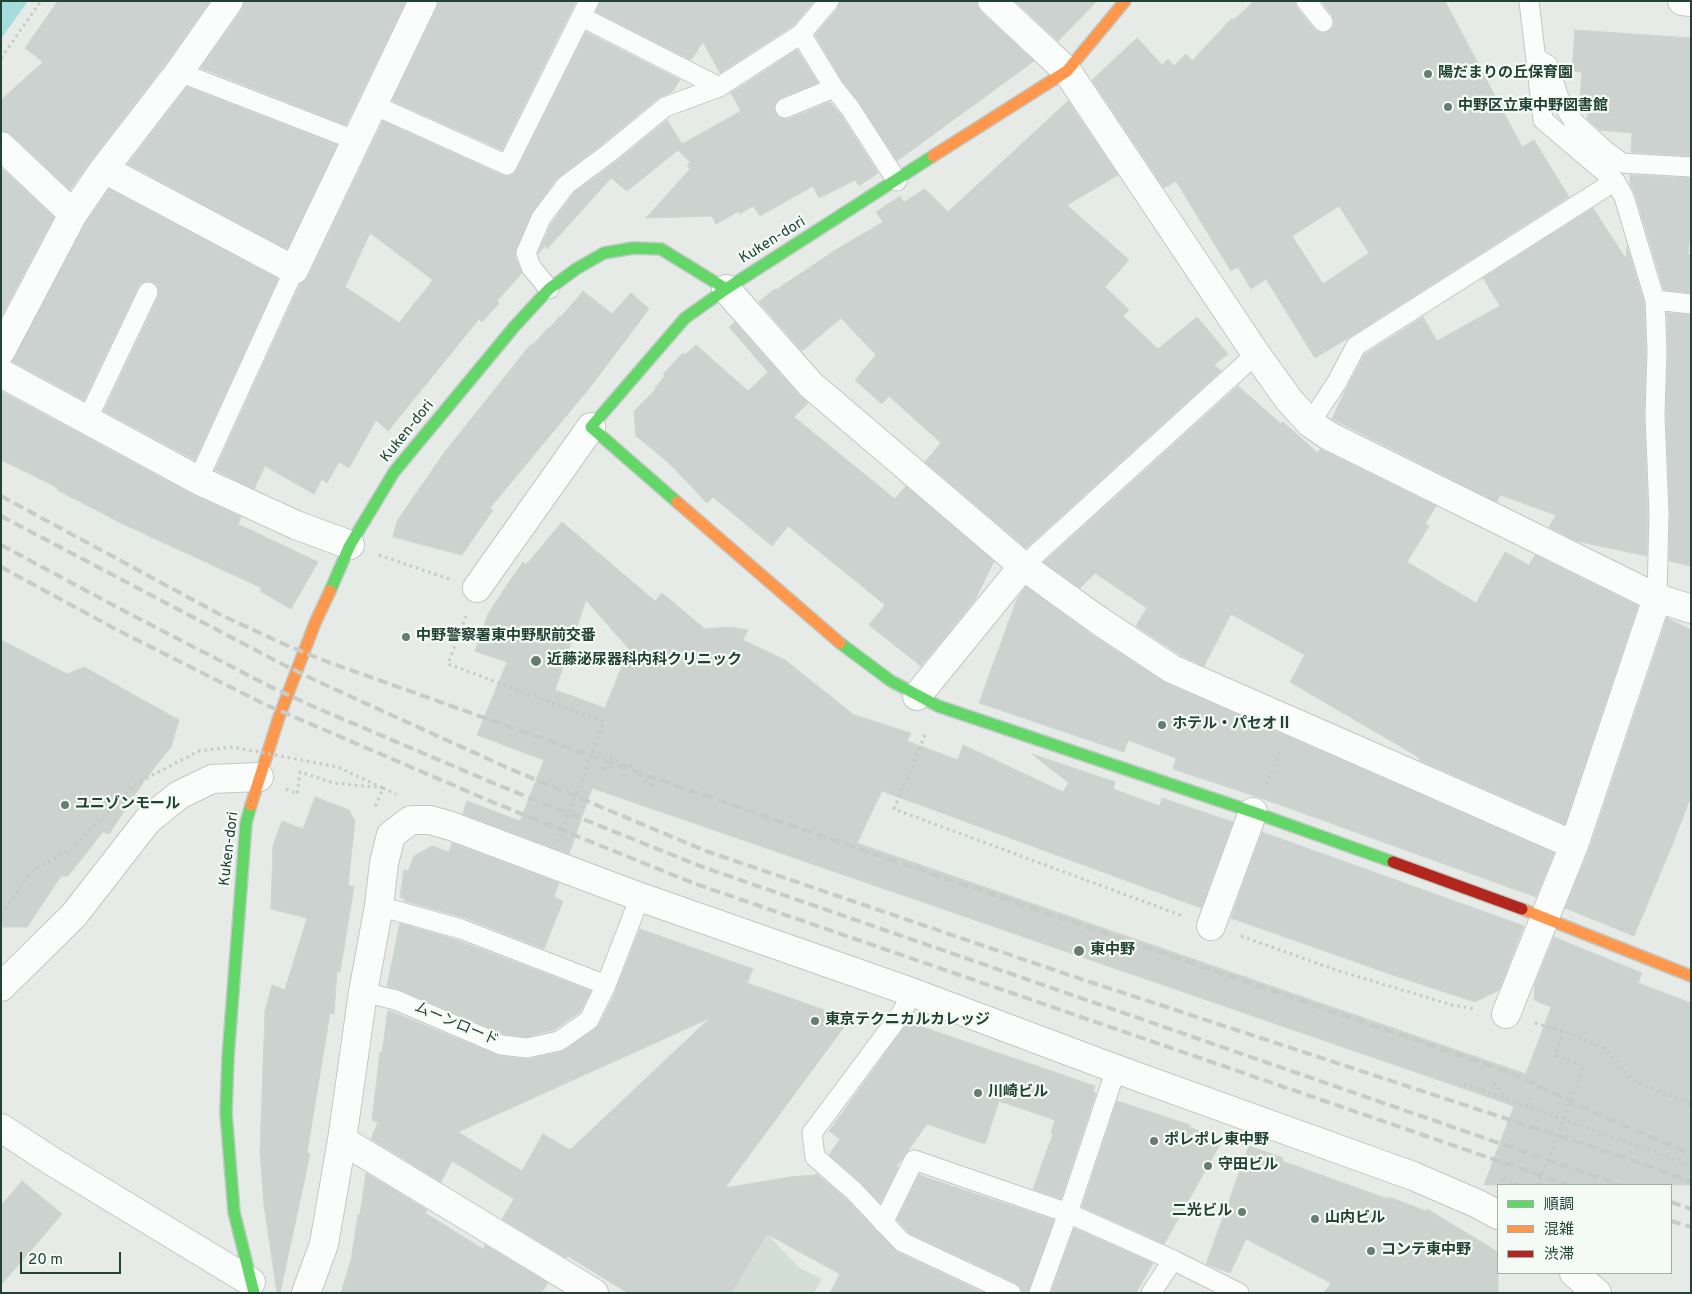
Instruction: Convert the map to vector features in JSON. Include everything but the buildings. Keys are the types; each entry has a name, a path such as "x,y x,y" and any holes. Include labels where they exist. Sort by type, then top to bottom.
{"street":[{"path":"1,351 73,214 179,72 229,1"},
{"path":"104,170 294,270 423,1"},
{"path":"992,1 1067,71 1256,354 1289,400 1310,423 1329,436 1657,598 1691,609"},
{"name":"Kuken-dori","path":"252,1287 234,1212 226,1113 228,1057 246,823 258,777 315,623 350,545 394,472 514,327 549,289 576,269 604,254 633,248 661,249 726,289 1067,71 1125,1"},
{"path":"1682,1 1691,2"},
{"path":"1,146 73,214"},
{"path":"477,588 592,427 685,318 726,289 811,385 1023,566 1098,620 1172,669 1574,846"},
{"path":"1,373 198,480 296,525 350,545"},
{"path":"592,427 854,654 891,681 927,701 1253,812 1545,917 1691,976"},
{"path":"927,701 1023,566"},
{"path":"1506,1014 1574,846 1657,598"},
{"path":"1,987 74,916 148,820 179,794 212,779 258,777"},
{"path":"1211,926 1253,812"},
{"path":"306,1293 324,1244 342,1140 363,992 380,906 384,863 391,835 411,820 430,820 451,826 640,897 910,992 1116,1069 1413,1176 1478,1204 1497,1214"},
{"path":"1,1128 252,1287"},
{"path":"342,1140 594,1293"},
{"path":"1575,1274 1597,1293"}],"lane":[{"path":"549,289 531,268 526,253 541,218 566,185 665,107 719,87 801,34 828,1"},
{"path":"1306,1 1323,22"},
{"path":"1529,1 1543,120 1615,181 1624,197 1656,300 1655,415 1659,513 1657,598"},
{"path":"374,105 507,166 586,9 719,87"},
{"path":"801,34 834,88 850,108 897,181"},
{"path":"1536,58 1548,65 1559,98 1574,122 1586,135 1622,163 1691,167"},
{"path":"179,72 357,141"},
{"path":"785,108 834,88"},
{"path":"1310,423 1337,382 1356,346 1615,181"},
{"path":"198,480 294,270"},
{"path":"87,420 148,292"},
{"path":"1656,300 1691,304"},
{"path":"1023,566 1256,354"},
{"name":"ムーンロード","path":"363,992 396,1000 501,1045 527,1048 558,1041 588,1020 606,985 640,897"},
{"path":"380,906 461,929 606,985"},
{"path":"910,992 902,1011 812,1133 815,1157 854,1191 902,1242 1011,1293"},
{"path":"1039,1293 1116,1069"},
{"path":"883,1223 914,1160 1068,1213 1173,1260 1239,1293"},
{"path":"1151,1293 1173,1260"}],"path":[{"path":"1,58 41,1"},
{"path":"350,545 477,588 448,664 604,722 557,842"},
{"path":"927,701 894,809 1336,970 1452,1006 1506,1014 1563,1031 1605,1049 1633,1080 1691,1105"},
{"path":"1253,812 1294,723"},
{"path":"1,914 33,870 70,850 135,784 199,751 233,747 338,768 383,788"},
{"path":"592,752 629,765 652,786"},
{"path":"292,764 294,756"},
{"path":"602,768 629,765"},
{"path":"297,794 300,772 334,783 383,788"},
{"path":"283,795 288,781"},
{"path":"374,812 383,788"},
{"path":"1538,1184 1584,1066 1555,1055 1563,1031"},
{"path":"1494,1083 1507,1100"},
{"path":"1464,1084 1564,1118 1691,1165"},
{"path":"1526,1106 1530,1095"}],"shaded area":[{"path":"745,1210 798,1267 822,1279 814,1293 682,1293"}],"water":[{"path":"1,1 28,1 1,39"}],"railway":[{"path":"1,496 221,615 328,662 648,776 1511,1073 1613,1121 1691,1154"},
{"path":"1,516 321,683 508,768 706,851 1072,976 1632,1160 1691,1182"},
{"path":"1,545 128,613 271,687 312,706 498,785 700,866 1617,1184"},
{"path":"1,567 121,632 264,704 490,801 693,883 1565,1184"},
{"path":"1672,1202 1691,1209"},
{"path":"1672,1221 1691,1227"}],"traffic: fast":[{"path":"677,502 591,427 685,318 726,289 933,156"},
{"path":"330,591 350,545 394,472 514,327 549,289 576,269 604,253 633,248 661,249 726,289"},
{"path":"840,643 891,681 938,706 1253,812 1393,862"},
{"path":"251,805 246,823 228,1057 226,1113 234,1212 254,1293"}],"traffic: slow":[{"path":"933,156 1067,71 1125,1"},
{"path":"677,502 840,643"},
{"path":"251,805 279,717 315,623 330,591"},
{"path":"1522,909 1691,976"}],"traffic: jam":[{"path":"1393,862 1522,909"}],"place":[{"name":"陽だまりの丘保育園","path":"1428,74"},
{"name":"中野区立東中野図書館","path":"1448,107"},
{"name":"中野警察署東中野駅前交番","path":"406,637"},
{"name":"近藤泌尿器科内科クリニック","path":"536,661"},
{"name":"ホテル・パセオⅡ","path":"1162,725"},
{"name":"ユニゾンモール","path":"65,805"},
{"name":"東中野","path":"1079,951"},
{"name":"東京テクニカルカレッジ","path":"815,1021"},
{"name":"川崎ビル","path":"978,1093"},
{"name":"ポレポレ東中野","path":"1154,1141"},
{"name":"守田ビル","path":"1208,1166"},
{"name":"二光ビル","path":"1242,1212"},
{"name":"山内ビル","path":"1315,1219"},
{"name":"コンテ東中野","path":"1371,1251"}]}
